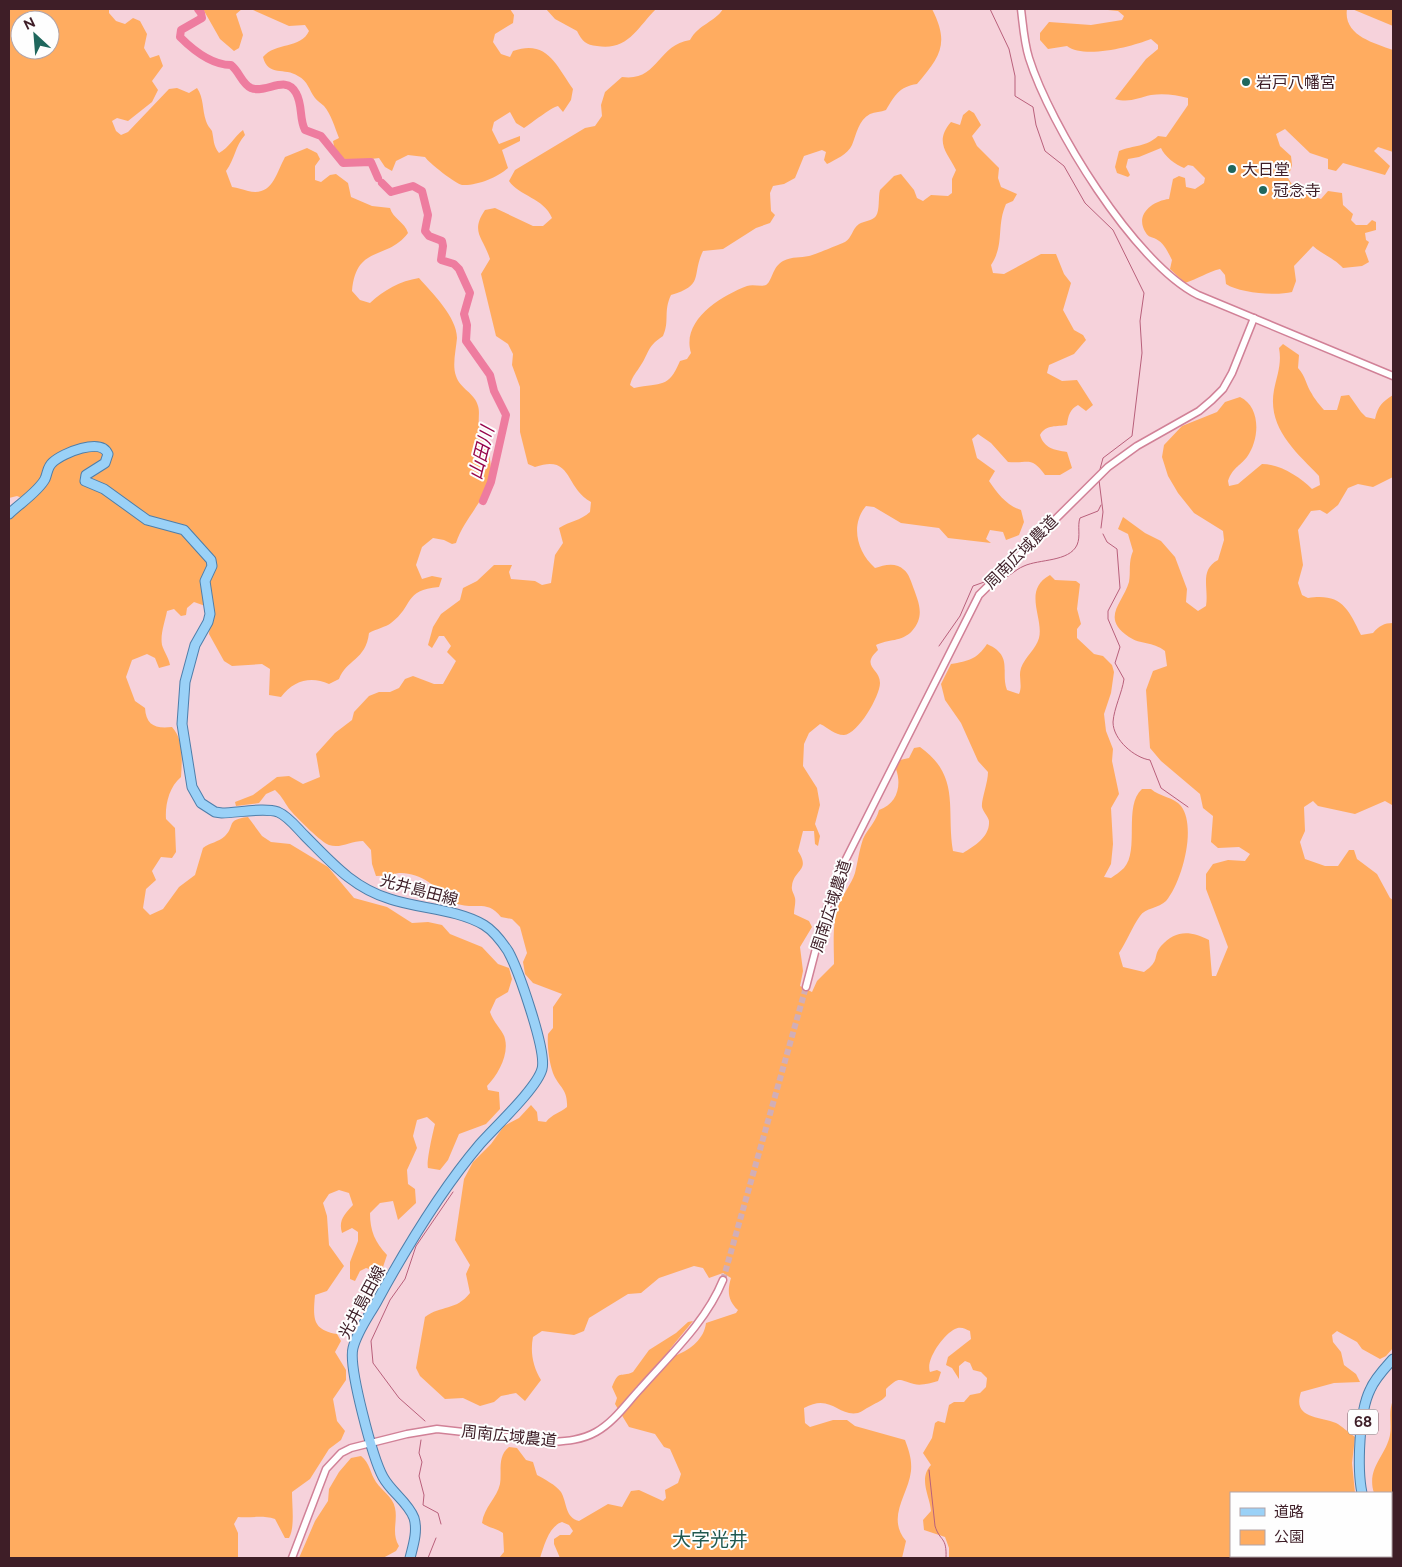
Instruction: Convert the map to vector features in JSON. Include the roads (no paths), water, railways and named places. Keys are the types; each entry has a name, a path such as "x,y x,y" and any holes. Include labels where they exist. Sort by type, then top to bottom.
{"main road":[{"name":"光井島田線","path":"9,514 43,481 48,467 54,461 78,449 102,448 106,451 108,454 105,463 86,475 85,481 104,489 147,520 184,530 211,560 212,566 205,582 210,614 208,622 195,645 182,694 182,724 192,787 201,803 207,808 222,812 277,812 289,820 349,879 363,889 394,901 454,915 484,925 501,941 513,960 541,1048 542,1069 530,1088 468,1159 430,1214 384,1289 354,1344 351,1362 377,1464 385,1480 406,1505 414,1519 416,1528 410,1558"},
{"name":"68","path":"1362,1492 1360,1455 1366,1401 1377,1378 1393,1359"}],"street":[{"path":"1021,9 1028,56 1062,133 1078,161 1129,231 1165,272 1184,288 1393,376"},
{"name":"周南広域農道","path":"806,987 826,910 841,869 979,595 1102,472 1137,446 1199,411 1223,389 1232,373 1254,318"},
{"name":"周南広域農道","path":"292,1558 326,1469 341,1453 372,1442 407,1434 437,1430 552,1442 570,1441 591,1434 617,1414 690,1333 712,1304 724,1280"}],"waterway":[{"name":"山田川","path":"198,9 202,18 181,30 180,37 185,42 210,60 231,65 245,84 251,88 263,89 281,85 287,85 292,88 298,98 305,130 321,136 343,163 371,162 378,178"},
{"path":"990,9 1009,49 1015,76 1015,96 1033,107 1036,125 1045,151 1064,166 1085,203 1113,230 1144,293 1140,321 1142,353 1132,436 1103,458 1099,473"},
{"name":"山田川","path":"382,183 391,192 413,186 422,191 428,215 425,231 429,236 442,241 441,260 454,264 459,269 470,293 464,314 467,325 466,341 490,375 494,391 506,415 491,482 483,501"},
{"path":"1099,480 1103,512 1101,528"},
{"path":"997,581 1024,566 1061,557 1073,550 1078,542 1080,518 1098,511 1101,505"},
{"path":"1103,534 1107,542 1117,549 1120,588 1108,611 1108,619 1120,647 1115,663 1124,679 1116,706 1113,722 1114,729 1126,747 1138,756 1150,760 1161,788 1188,807"},
{"path":"939,646 960,616 973,586 990,580"},
{"path":"425,1421 399,1398 373,1363 371,1341 390,1300 405,1279 416,1246 453,1192"},
{"path":"421,1440 419,1453 422,1462 419,1476 424,1495 423,1505 438,1513 441,1524"},
{"path":"929,1470 935,1526 944,1542 946,1558"},
{"path":"428,1558 436,1538"}],"tunnel":[{"path":"723,1280 806,987"}],"place":[{"name":"岩戸八幡宮","path":"1246,82"},
{"name":"大日堂","path":"1232,169"},
{"name":"冠念寺","path":"1263,190"}],"district":[{"name":"大字光井","path":"710,1539"}]}
